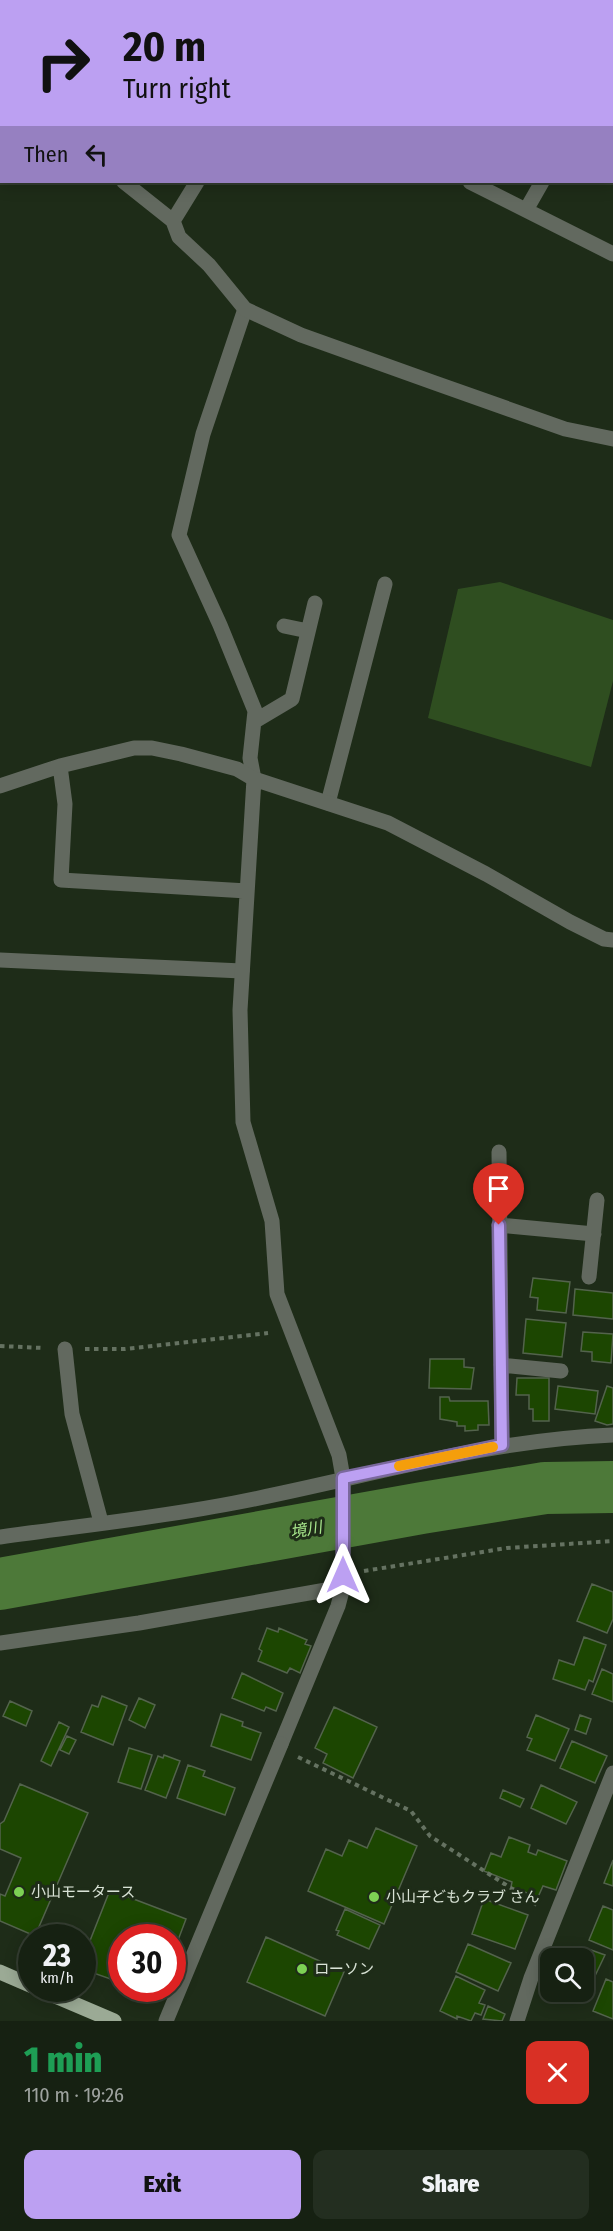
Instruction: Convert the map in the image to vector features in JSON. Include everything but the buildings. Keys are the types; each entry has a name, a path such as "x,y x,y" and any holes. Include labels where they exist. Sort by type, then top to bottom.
{"main road":[{"path":"0,1972 18,1980"},
{"path":"69,2002 114,2021"}],"street":[{"path":"125,183 173,221 179,237 209,265 245,309 301,335 435,383 565,429 613,440"},
{"path":"173,221 196,183"},
{"path":"472,183 613,254"},
{"path":"526,210 541,183"},
{"path":"166,2021 338,1606 343,1568 343,1483 339,1455 277,1294 272,1221 243,1122 240,1010 254,779 250,758 255,711 220,625 179,535 203,434 245,309"},
{"path":"328,803 385,584"},
{"path":"255,721 292,699 315,603"},
{"path":"285,626 308,631"},
{"path":"0,786 117,750 152,748 237,769 254,779 388,823 486,873 570,922 603,939 613,940"},
{"path":"60,766 65,804 61,880 247,891"},
{"path":"0,960 242,971"},
{"path":"499,1152 502,1445"},
{"path":"589,1277 597,1200"},
{"path":"499,1225 594,1234"},
{"path":"65,1348 72,1414 101,1522"},
{"path":"501,1365 561,1371"},
{"path":"0,1537 233,1503 343,1483 502,1445 568,1437 613,1435"},
{"path":"0,1643 139,1623 342,1587"},
{"path":"517,2021 613,1773"}],"path":[{"path":"0,1346 125,1349 292,1331"},
{"path":"280,1746 411,1811 430,1836 467,1862 556,1916"}],"green space":[{"path":"500,582 613,620 613,681 591,767 428,718 458,589"}],"waterway":[{"name":"境川","path":"0,1584 545,1488 613,1487"}],"slow traffic":[{"path":"399,1466 493,1447"}],"place":[{"name":"小山モータース","path":"19,1892"},
{"name":"小山子どもクラブ さん","path":"374,1897"},
{"name":"ローソン","path":"302,1969"}],"route":[{"path":"343,1575 343,1478 502,1445 499,1225"}]}
